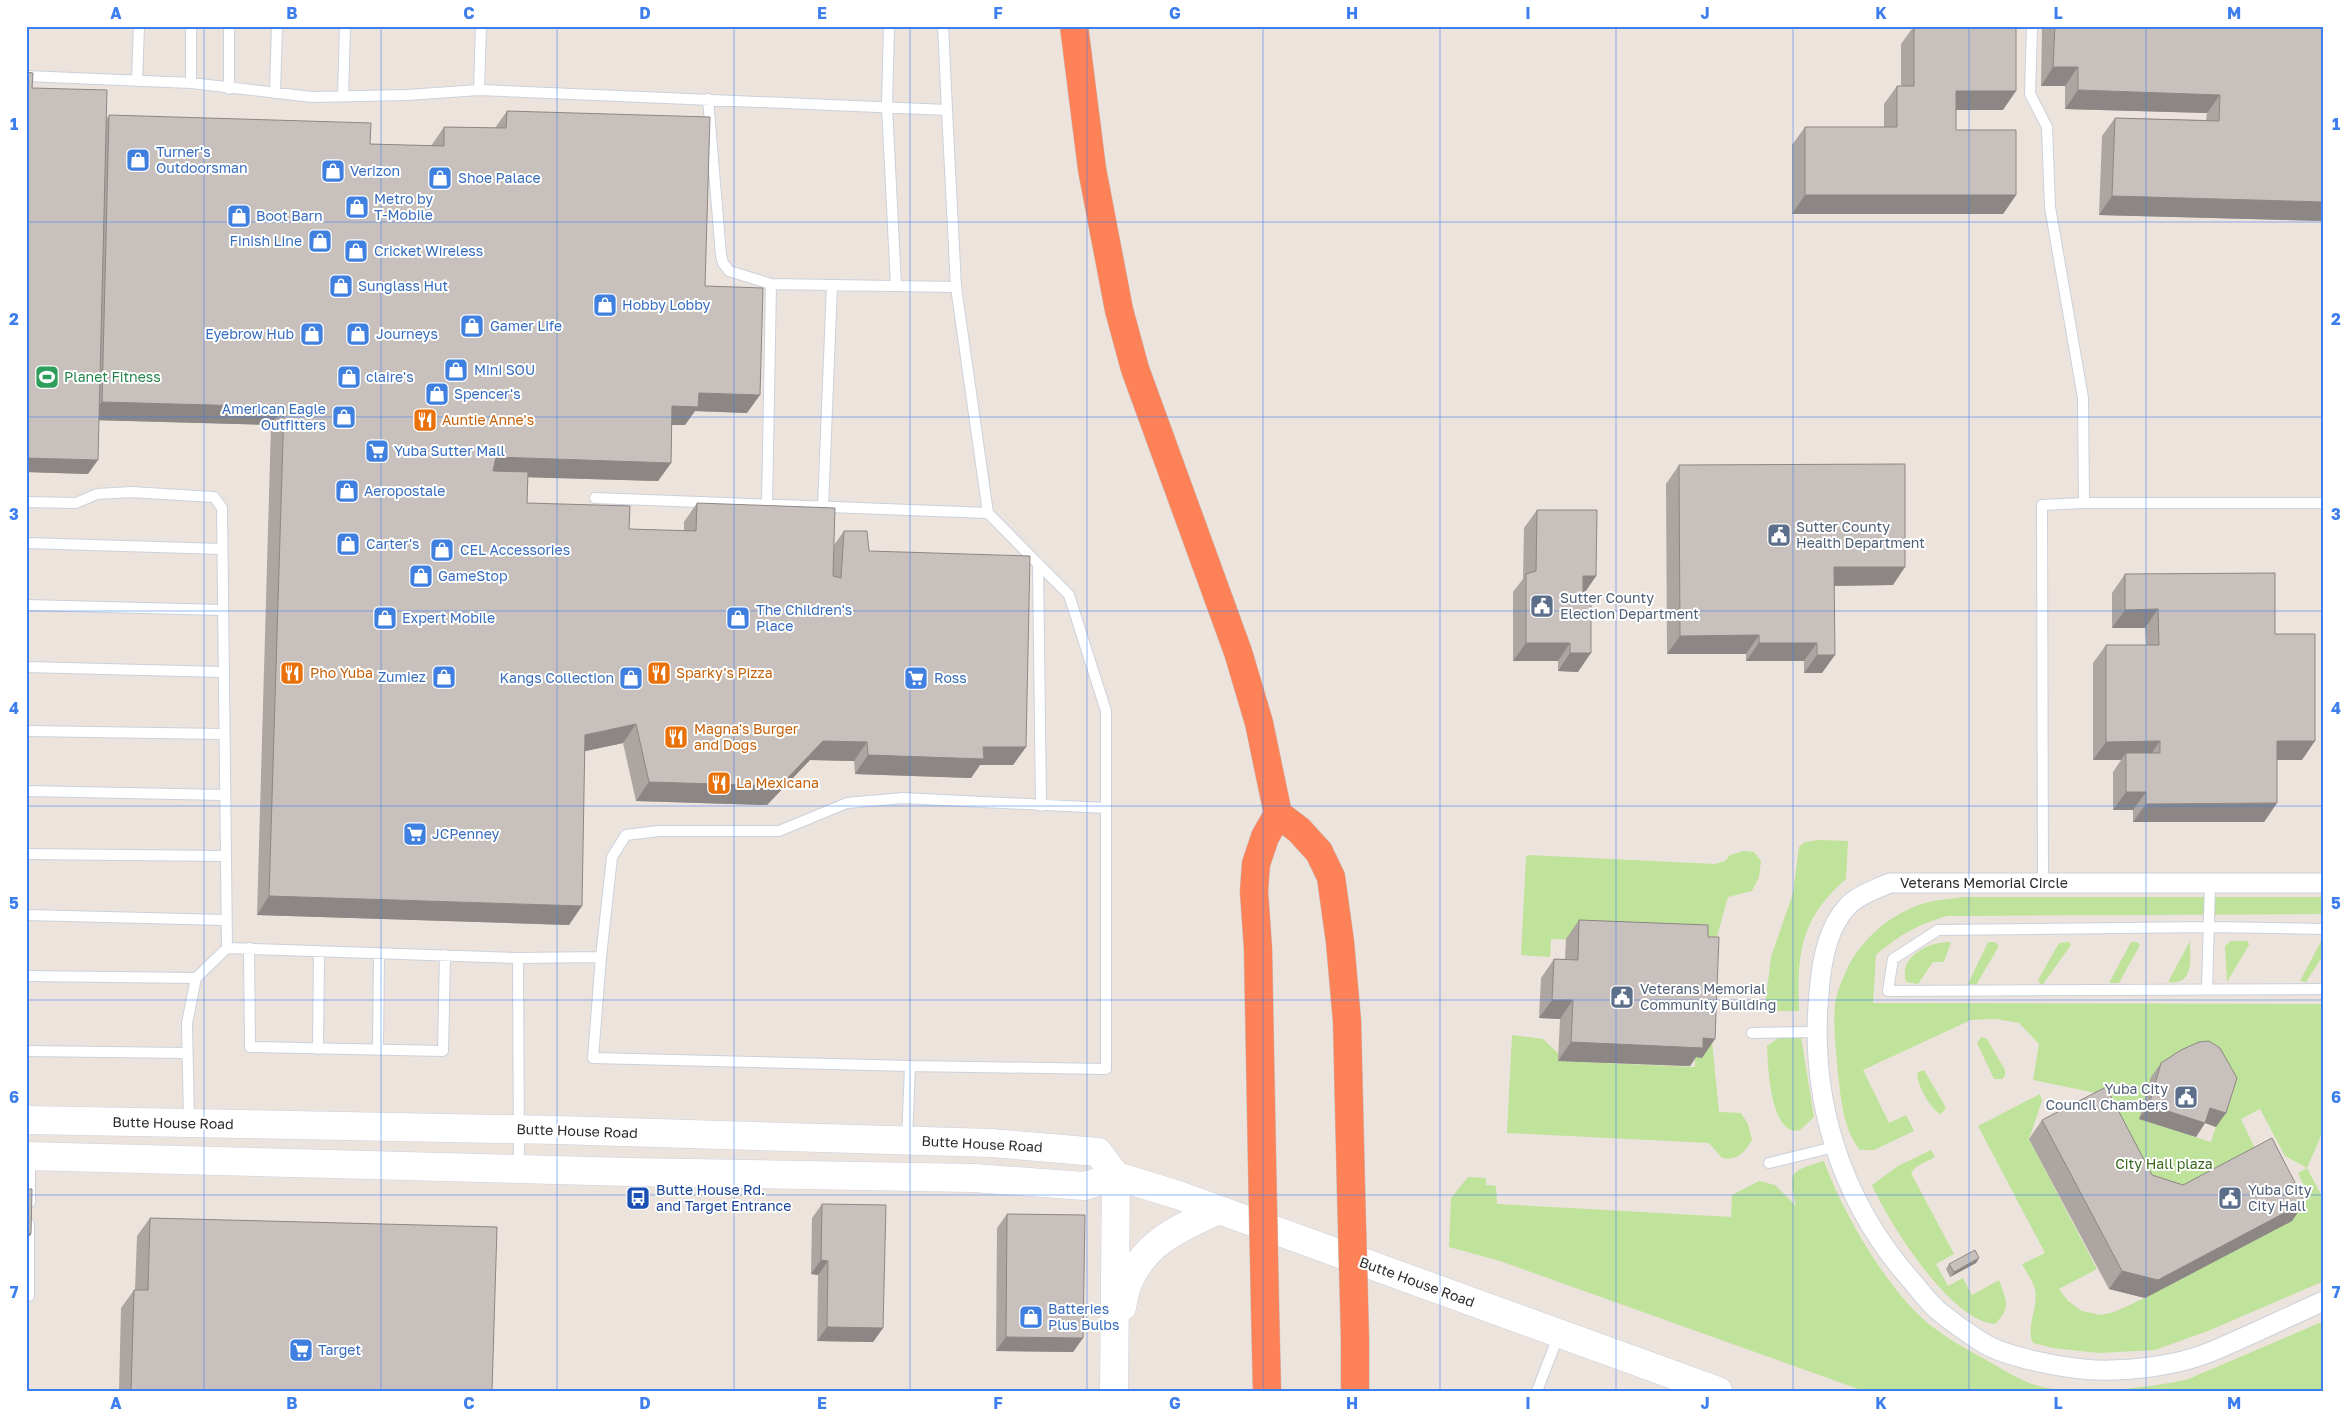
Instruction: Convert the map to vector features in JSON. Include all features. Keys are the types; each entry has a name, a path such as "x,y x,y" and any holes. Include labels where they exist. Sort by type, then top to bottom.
{"highway":[{"path":"1074,26 1092,169 1119,310 1135,369 1238,652 1259,723 1278,814 1299,830 1319,852 1331,876 1340,942 1347,1021 1355,1391"},
{"path":"1267,1391 1258,949 1254,891 1256,864 1265,837 1278,814"}],"main road":[{"name":"Butte House Road","path":"26,1120 518,1129 907,1140 991,1143 1098,1152 1116,1176 1218,1210 1718,1391"},
{"path":"28,1156 973,1178 1085,1186 1116,1176 1114,1391"},
{"path":"1115,1331 1129,1280 1142,1260 1163,1238 1218,1210"}],"street":[{"name":"Veterans Memorial Circle","path":"2324,883 1890,883 1848,906 1837,922 1829,940 1820,978 1815,1032 1824,1112 1846,1179 1890,1255 1939,1311 1987,1346 2036,1361 2095,1370 2151,1367 2206,1354 2324,1301"}],"lane":[{"path":"137,81 139,26"},
{"path":"191,26 191,83"},
{"path":"229,26 229,89"},
{"path":"275,93 277,26"},
{"path":"342,97 345,26"},
{"path":"479,90 481,26"},
{"path":"889,26 887,107 896,286"},
{"path":"943,26 956,287 988,513 1069,594 1106,711 1106,808 1106,1069 593,1058 601,957 612,857 626,835 659,830 780,831 847,803 902,798 1106,808"},
{"path":"2032,26 2030,94 2047,127 2050,207 2083,398 2084,503"},
{"path":"26,76 191,83 229,89 312,97 479,90 947,110"},
{"path":"708,99 723,263 729,272 772,284 956,287"},
{"path":"767,505 772,284"},
{"path":"823,507 832,285"},
{"path":"26,502 76,502 97,494 131,492 214,497 222,508 222,672 227,948"},
{"path":"595,498 988,513"},
{"path":"2043,883 2042,505 2084,503 2324,503"},
{"path":"26,543 222,548"},
{"path":"1038,563 1041,806"},
{"path":"26,605 222,610"},
{"path":"26,667 222,672"},
{"path":"26,731 223,734"},
{"path":"26,791 224,795"},
{"path":"26,854 225,856"},
{"path":"2207,989 2210,883"},
{"path":"26,915 226,920"},
{"path":"2324,929 2209,927 1938,930 1893,959 1888,991 2324,989"},
{"path":"189,1123 186,1024 196,978 227,948 518,958 601,957"},
{"path":"249,948 250,1047 443,1051 445,955"},
{"path":"318,1048 319,951"},
{"path":"378,1049 379,953"},
{"path":"518,958 519,1168"},
{"path":"26,976 196,978"},
{"path":"1752,1033 1815,1032"},
{"path":"26,1051 187,1053"},
{"path":"907,1140 910,1066"},
{"path":"1769,1164 1834,1147"},
{"path":"26,1296 29,1296 28,1156"},
{"path":"1537,1391 1559,1333"}],"green space":[{"path":"1819,840 1848,841 1846,879 1819,908 1804,938 1799,972 1799,1011 1772,1011 1765,1006 1771,957 1793,893 1799,847 1805,842"},
{"path":"1744,851 1754,852 1761,861 1759,877 1752,891 1728,897 1715,944 1551,939 1550,957 1521,955 1526,857 1528,855 1715,864 1725,861 1730,855"},
{"name":"City Hall plaza","path":"1963,897 2324,897 2324,914 1947,916 1909,931 1876,955 1873,1003 2324,1004 2324,1129 2307,1168 2285,1156 2260,1109 2241,1119 2259,1157 2170,1203 2096,1093 2033,1080 2039,1044 2019,1023 1996,1019 1971,1020 1863,1070 1889,1123 1906,1115 1914,1131 1874,1150 1860,1150 1850,1133 1844,1114 1840,1093 1834,1022 1836,1000 1847,969 1862,946 1881,926 1892,918 1916,906 1933,901","holes":["2227,1092 2211,1142 2139,1119"]},
{"path":"2190,941 2190,962 2187,975 2183,980 2168,982"},
{"path":"2231,941 2248,941 2249,945 2227,982 2225,946"},
{"path":"2321,941 2324,941 2324,954 2306,982 2300,981"},
{"path":"1943,942 1951,942 1944,962 1933,962 1918,984 1906,982 1905,973 1911,958 1925,947"},
{"path":"1988,942 1995,942 1999,946 1976,985 1968,984"},
{"path":"2069,942 2071,945 2043,984 2040,984 2038,980 2059,943"},
{"path":"2131,942 2137,942 2140,945 2119,983 2109,983"},
{"path":"1710,1021 1719,1112 1741,1113 1748,1124 1752,1140 1740,1155 1728,1159 1722,1158 1709,1143 1507,1133 1512,1035 1543,1039 1559,1054 1559,1061 1695,1067 1695,1057 1702,1057"},
{"path":"1780,1037 1801,1037 1814,1117 1800,1130 1794,1131 1786,1127 1780,1119 1772,1094 1767,1046"},
{"path":"1981,1037 1987,1039 2005,1070 2005,1076 2002,1079 1994,1079 1977,1043"},
{"path":"1924,1070 1946,1108 1941,1114 1933,1108 1921,1089 1917,1076 1918,1072"},
{"path":"2040,1094 2042,1101 2029,1139 2097,1269 2059,1289 2068,1301 2082,1311 2101,1315 2114,1312 2145,1298 2296,1213 2304,1186 2298,1173 2307,1168 2324,1200 2324,1281 2208,1331 2155,1350 2099,1353 2053,1348 2033,1343 2030,1330 2036,1296 2035,1289 2022,1264 2045,1253 1978,1126"},
{"path":"1931,1150 1935,1157 1916,1167 1911,1173 1954,1254 1936,1264 1948,1286 1963,1278 1972,1295 1999,1280 2006,1308 1995,1324 1977,1319 1959,1306 1941,1289 1907,1245 1880,1202 1872,1185 1898,1166"},
{"path":"1824,1161 1842,1203 1868,1249 1898,1292 1930,1325 1951,1340 2024,1381 2047,1388 2080,1391 1864,1391 1500,1261 1449,1247 1451,1198 1468,1177 1486,1178 1486,1185 1496,1186 1497,1204 1731,1217 1732,1195 1759,1181 1775,1185 1796,1206 1792,1179 1798,1170"},
{"path":"2324,1321 2324,1391 2098,1391 2153,1386 2186,1380"}],"building":[{"path":"1914,26 2016,26 2016,91 1956,91 1956,130 2016,130 2016,195 1805,195 1805,127 1897,127 1897,86 1914,86"},
{"path":"2055,26 2324,26 2324,202 2112,196 2115,118 2219,121 2220,95 2078,90 2078,67 2053,67"},
{"path":"26,72 33,73 32,88 107,90 98,460 26,458"},
{"path":"507,111 710,117 705,286 763,288 760,395 699,393 698,407 672,406 671,463 496,457 493,471 528,472 527,503 630,506 629,529 696,531 697,503 835,508 833,576 841,578 844,531 867,531 869,551 1030,556 1026,747 983,747 984,759 868,755 867,742 823,741 780,786 649,782 636,724 585,735 582,906 269,896 284,407 102,402 109,115 371,123 370,144 444,146 444,127 506,128"},
{"name":"Sutter County Health Department","path":"1905,464 1905,567 1834,567 1835,655 1817,655 1817,643 1759,643 1759,635 1680,636 1679,465"},
{"name":"Sutter County Election Department","path":"1537,510 1597,510 1596,576 1583,576 1583,599 1591,599 1591,653 1570,653 1570,643 1526,643 1526,574 1536,571"},
{"path":"2275,573 2275,634 2315,634 2315,741 2277,741 2277,803 2146,804 2146,792 2126,792 2126,753 2160,753 2160,741 2106,742 2106,645 2159,645 2158,609 2125,610 2125,574"},
{"name":"Veterans Memorial Community Building","path":"1579,920 1708,925 1708,937 1719,937 1715,1039 1703,1038 1703,1048 1571,1042 1573,1000 1552,1000 1554,959 1578,960"},
{"name":"Yuba City Council Chambers","path":"2209,1041 2220,1048 2237,1078 2226,1113 2210,1108 2205,1123 2149,1105 2161,1063 2181,1050 2199,1042"},
{"name":"Yuba City City Hall","path":"2106,1087 2152,1175 2183,1185 2272,1138 2305,1202 2158,1280 2122,1271 2042,1120"},
{"path":"26,1189 32,1189 31,1234 26,1233"},
{"path":"822,1204 886,1205 883,1328 827,1327 828,1261 821,1260"},
{"path":"1007,1214 1085,1215 1083,1338 1006,1337"},
{"name":"Target","path":"150,1218 497,1227 492,1391 131,1391 134,1290 148,1290"},
{"path":"1975,1250 1979,1258 1954,1272 1949,1264"}],"place":[{"name":"Turner's Outdoorsman","path":"138,160"},
{"name":"Verizon","path":"333,171"},
{"name":"Shoe Palace","path":"440,178"},
{"name":"Metro by T-Mobile","path":"357,207"},
{"name":"Boot Barn","path":"239,216"},
{"name":"Finish Line","path":"320,241"},
{"name":"Cricket Wireless","path":"356,251"},
{"name":"Sunglass Hut","path":"341,286"},
{"name":"Hobby Lobby","path":"605,305"},
{"name":"Gamer Life","path":"472,326"},
{"name":"Eyebrow Hub","path":"312,334"},
{"name":"Journeys","path":"358,334"},
{"name":"Mini SOU","path":"456,370"},
{"name":"Planet Fitness","path":"47,377"},
{"name":"claire's","path":"349,377"},
{"name":"Spencer's","path":"437,394"},
{"name":"American Eagle Outfitters","path":"344,417"},
{"name":"Auntie Anne's","path":"425,420"},
{"name":"Yuba Sutter Mall","path":"377,451"},
{"name":"Aeropostale","path":"347,491"},
{"name":"Sutter County Health Department","path":"1779,535"},
{"name":"Carter's","path":"348,544"},
{"name":"CEL Accessories","path":"442,550"},
{"name":"GameStop","path":"421,576"},
{"name":"Sutter County Election Department","path":"1542,606"},
{"name":"Expert Mobile","path":"385,618"},
{"name":"The Children's Place","path":"738,618"},
{"name":"Pho Yuba","path":"292,673"},
{"name":"Sparky's Pizza","path":"659,673"},
{"name":"Zumiez","path":"444,677"},
{"name":"Kangs Collection","path":"631,678"},
{"name":"Ross","path":"916,678"},
{"name":"Magna's Burger and Dogs","path":"676,737"},
{"name":"La Mexicana","path":"719,783"},
{"name":"JCPenney","path":"415,834"},
{"name":"Veterans Memorial Community Building","path":"1622,997"},
{"name":"Yuba City Council Chambers","path":"2186,1097"},
{"name":"Butte House Rd. and Target Entrance","path":"638,1198"},
{"name":"Yuba City City Hall","path":"2230,1198"},
{"name":"Batteries Plus Bulbs","path":"1031,1317"},
{"name":"Target","path":"301,1350"}]}
